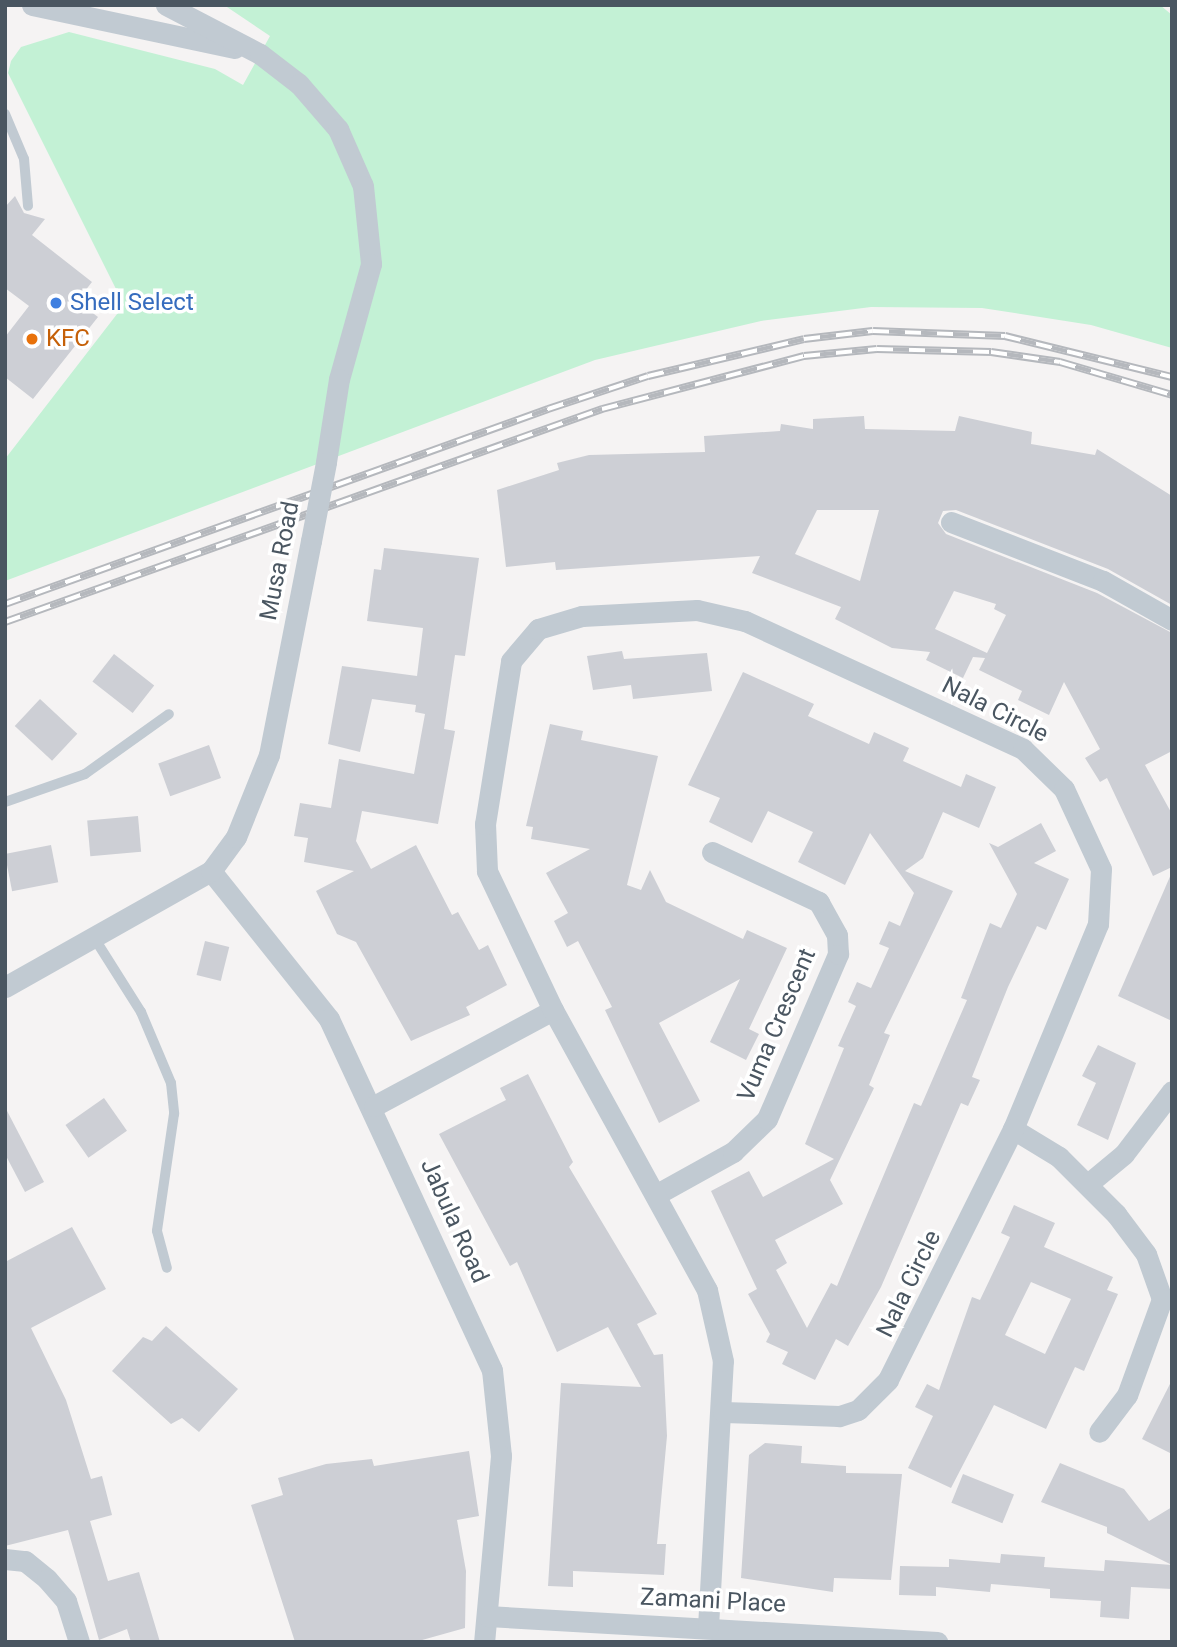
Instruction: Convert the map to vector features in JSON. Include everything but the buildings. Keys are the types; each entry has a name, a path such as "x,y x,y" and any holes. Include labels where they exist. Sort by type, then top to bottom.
{"street":[{"path":"32,5 260,54"},
{"name":"Musa Road","path":"5,986 211,871 253,804 269,755 340,379 371,264 363,186 324,112 260,54 166,5"},
{"path":"951,522 1103,581 1172,620"},
{"name":"Nala Circle","path":"708,1627 723,1412 723,1360 707,1290 659,1193 553,1010 486,871 485,824 511,661 521,643 559,621 712,611 1023,749 1064,789 1091,842 1103,899 1013,1129 916,1330 871,1399 858,1410 819,1418 723,1412"},
{"name":"Vuma Crescent","path":"659,1193 733,1152 767,1119 838,954 837,934 819,902 712,852"},
{"name":"Jabula Road","path":"211,871 310,989 374,1106 492,1370 501,1456 484,1642"},
{"path":"374,1106 553,1010"},
{"path":"1089,1183 1124,1154 1172,1091"},
{"path":"1013,1129 1089,1183 1146,1254 1162,1299 1127,1395 1099,1432"},
{"path":"5,1559 25,1561 47,1579 66,1601 79,1642"},
{"name":"Zamani Place","path":"486,1616 708,1627 792,1637 937,1642"}],"lane":[{"path":"5,114 24,159 28,206"},
{"path":"5,802 85,774 169,714"},
{"path":"93,936 141,1012 172,1083 174,1114 157,1231 167,1268"}],"green space":[{"path":"224,5 1160,5 1172,15 1172,348 1091,325 982,308 871,307 761,321 595,360 5,581 5,459 124,305 8,73 11,61 21,47 69,32 215,69 243,85 270,36"}],"railway":[{"path":"5,604 548,409 648,376 804,339 873,331 1005,336 1172,377"},
{"path":"5,622 602,409 804,356 877,349 991,352 1060,362 1172,395"}],"place":[{"name":"Shell Select","path":"56,303"},
{"name":"KFC","path":"32,339"}]}
